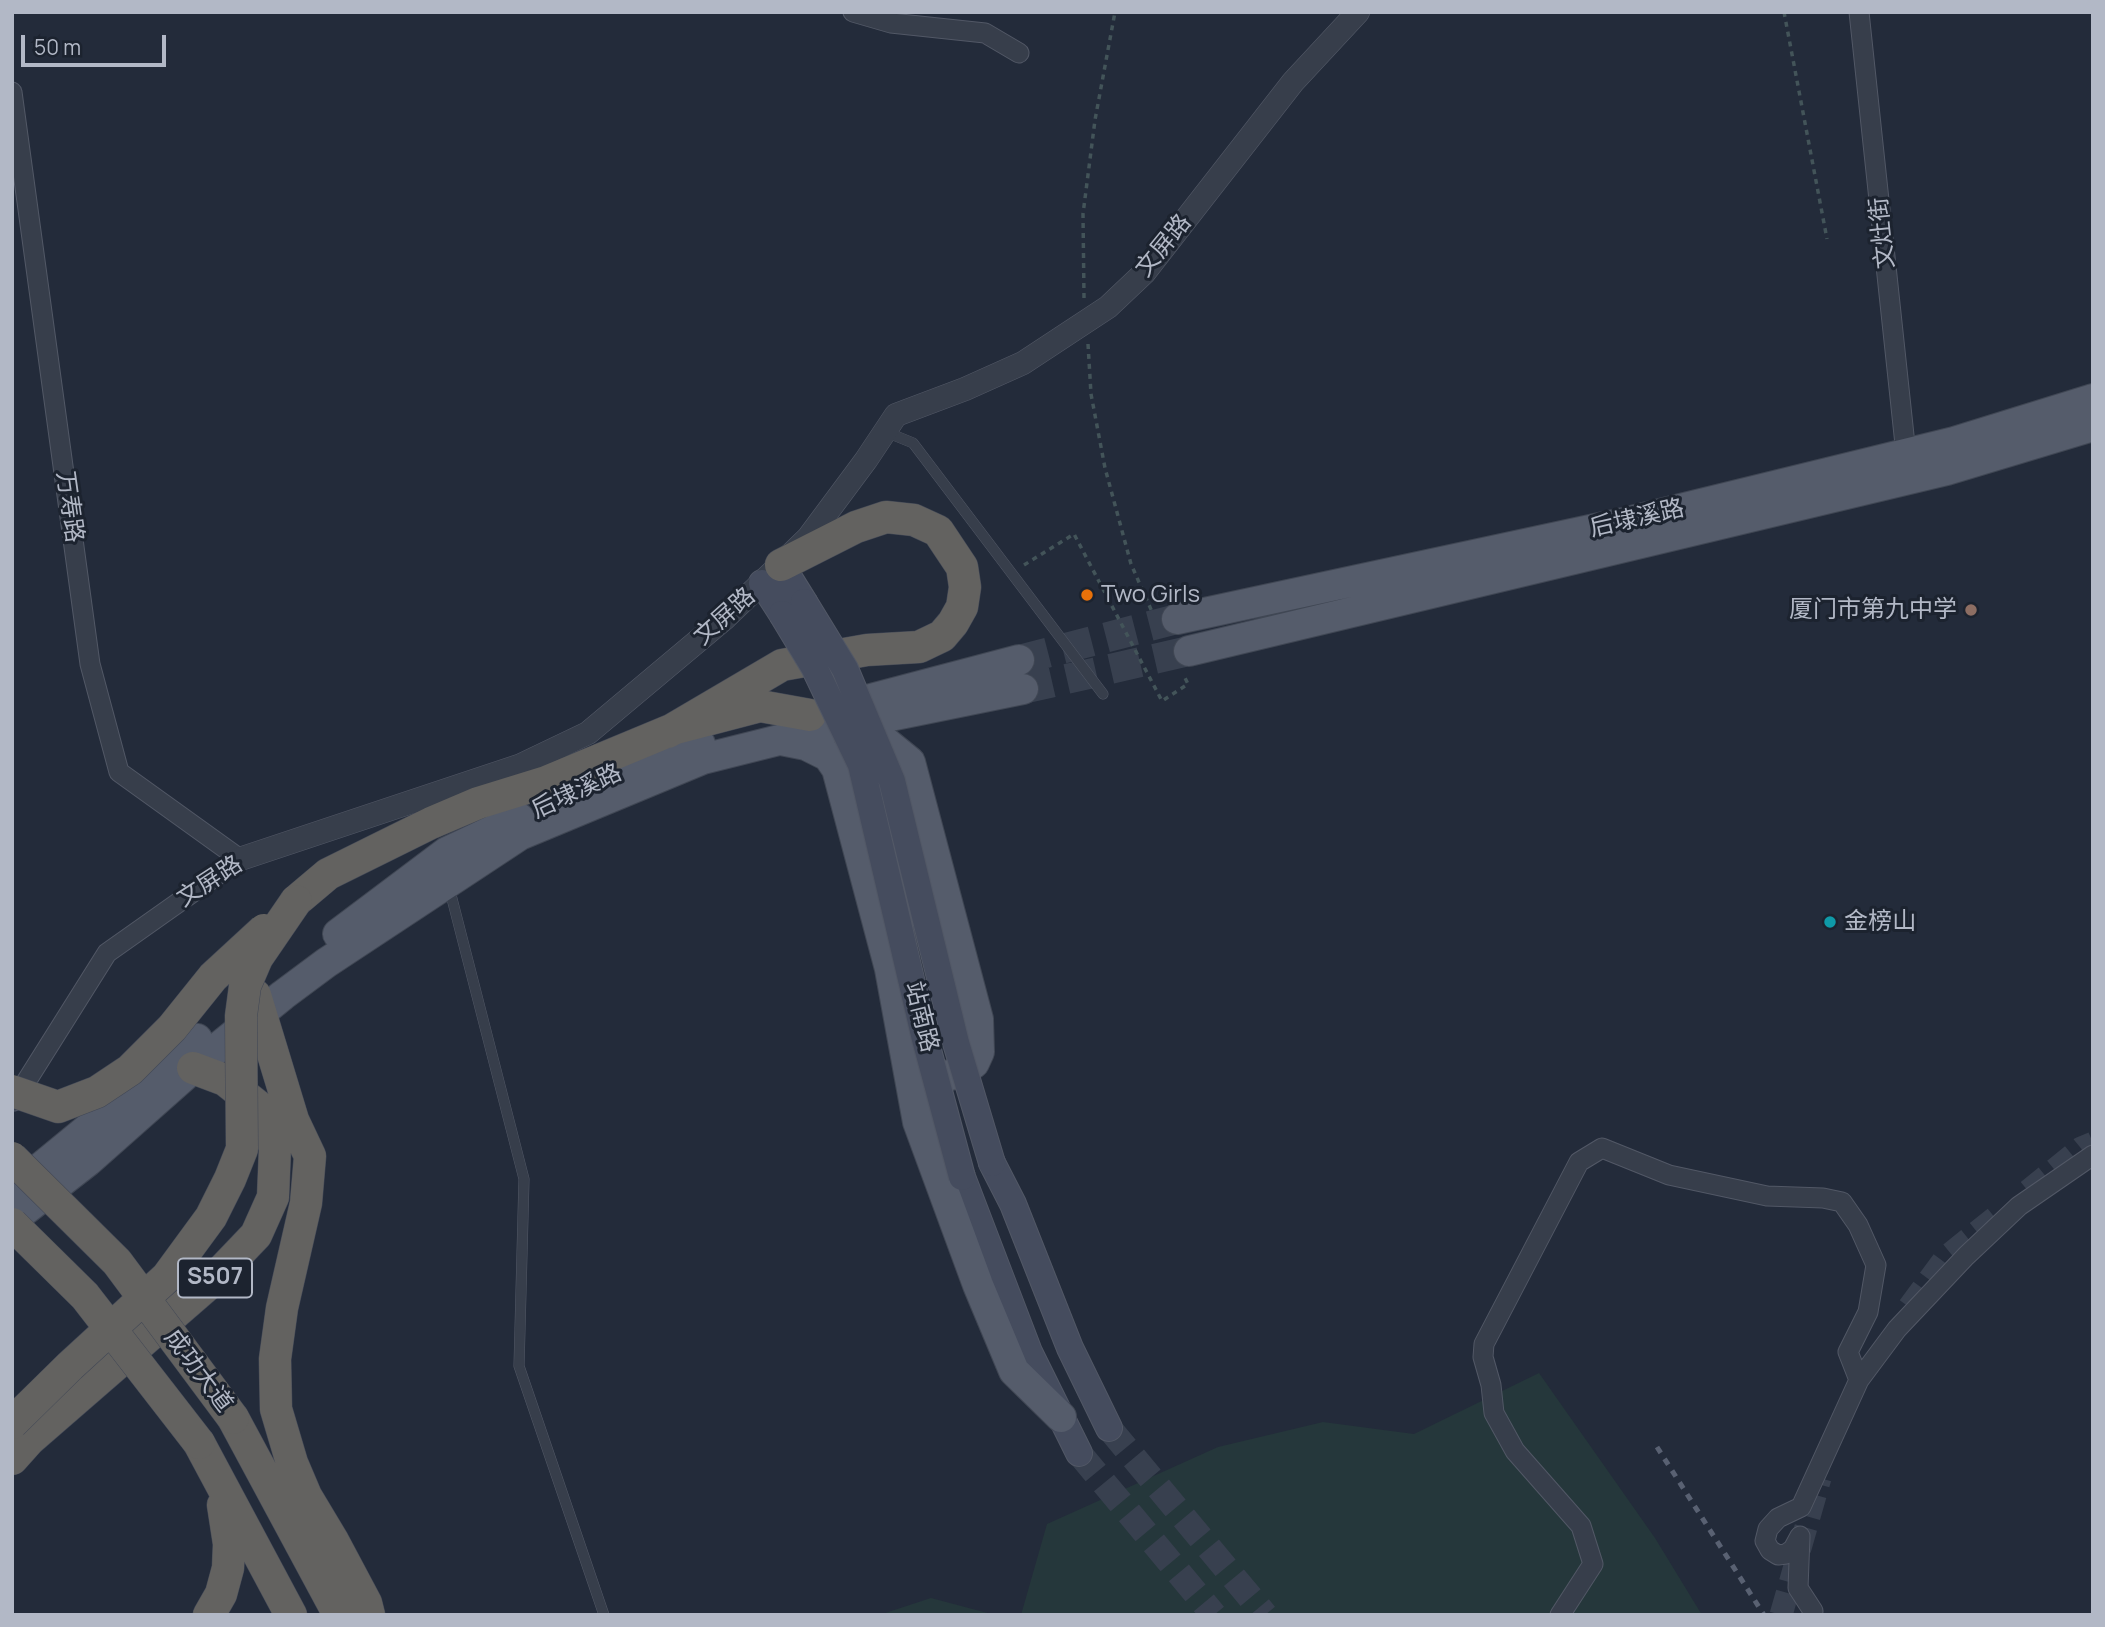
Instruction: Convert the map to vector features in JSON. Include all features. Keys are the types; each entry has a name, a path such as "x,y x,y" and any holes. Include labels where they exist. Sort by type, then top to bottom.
{"highway":[{"path":"668,732 782,665 867,650 919,647 942,636 962,607 965,587 962,567 938,531 914,520 886,517 856,527 771,574"},
{"path":"12,1091 58,1107 97,1092 130,1070 172,1028 214,977 328,874 431,822 478,803 546,782 668,732 760,706 810,715"},
{"path":"12,1423 167,1277 211,1217 242,1149 242,1016 245,986 257,958 296,901"},
{"path":"12,1477 212,1300 267,1237 285,1184 293,1120 258,1004"},
{"name":"S507","path":"12,1459 29,1440 212,1281 256,1235 273,1197 275,1148 259,1107 192,1056"},
{"name":"S507","path":"293,1120 310,1156 306,1203 282,1308 275,1359 276,1409 292,1463 306,1496 366,1603 369,1615"},
{"name":"成功大道","path":"12,1158 117,1262 233,1418 339,1615"},
{"name":"成功大道","path":"12,1222 85,1296 204,1453 291,1615"},
{"path":"204,1453 225,1511 229,1544 228,1568 221,1594 209,1615"}],"main road":[{"name":"后埭溪路","path":"1165,617 1623,523 1954,442 2093,399"},
{"name":"后埭溪路","path":"1185,662 1947,470 2093,426"},
{"name":"站南路","path":"771,574 793,608 845,669 892,781 956,1043 992,1163 1013,1204 1070,1348 1109,1428"},
{"name":"站南路","path":"793,608 814,667 861,765 925,1039 962,1177 1029,1352 1079,1453"},
{"name":"后埭溪路","path":"258,1004 447,852 653,757 810,715 1021,675 781,740"},
{"path":"872,731 910,762 978,1019 979,1052 974,1063 960,1073 944,1076 930,1073 920,1067 900,1023"},
{"path":"12,1191 258,1004 326,963 520,835 703,760 781,740 806,745 828,756 836,769 890,969 918,1122 978,1285 1014,1371 1061,1417"},
{"path":"12,1222 88,1161 192,1056"}],"street":[{"path":"853,12 891,23 985,33 1019,53"},
{"name":"文屏路","path":"12,1105 107,953 240,859 519,766 588,733 724,619 808,538 896,415 1023,363 1108,307 1144,273 1293,82 1358,12"},
{"name":"文灶街","path":"1860,12 1906,454"},
{"name":"万寿路","path":"12,92 90,664 119,772 240,859"},
{"path":"1560,1615 1593,1564 1581,1526 1515,1451 1494,1413 1491,1385 1483,1357 1484,1344 1579,1162 1602,1148 1669,1175 1768,1196 1823,1198 1842,1202 1858,1225 1876,1265 1868,1312 1848,1352 1859,1380"},
{"path":"1800,1536 1786,1555 1778,1555 1770,1550 1765,1542 1768,1529 1778,1518 1801,1507 1859,1380 1897,1329 1966,1255 2019,1206 2093,1155"},
{"path":"1807,1495 1800,1536 1798,1588 1812,1611"}],"lane":[{"path":"885,432 913,443 1103,694"},
{"path":"448,883 524,1180 519,1366 604,1615"}],"path":[{"path":"1115,12 1095,120 1083,214 1083,290 1091,394 1105,468 1131,564 1165,617"},
{"path":"1784,12 1827,239"},
{"path":"1011,572 1074,534 1162,701 1188,684 1185,662"}],"shaded area":[{"path":"1539,1373 1655,1538 1702,1615 1021,1615 1047,1524 1218,1447 1323,1422 1414,1434"},
{"path":"931,1598 995,1615 879,1615"}],"tunnel":[{"path":"1019,660 1177,619"},
{"path":"1023,689 1189,651"},
{"path":"2028,1191 2081,1148 2093,1143"},
{"path":"1909,1307 1946,1257 2002,1212"},
{"path":"1109,1428 1265,1615"},
{"path":"1079,1453 1214,1615"},
{"path":"1781,1615 1820,1478"}],"railway":[{"path":"1657,1447 1764,1615"}],"place":[{"name":"Two Girls","path":"1087,595"},
{"name":"厦门市第九中学","path":"1971,610"},
{"name":"金榜山","path":"1830,922"}]}
